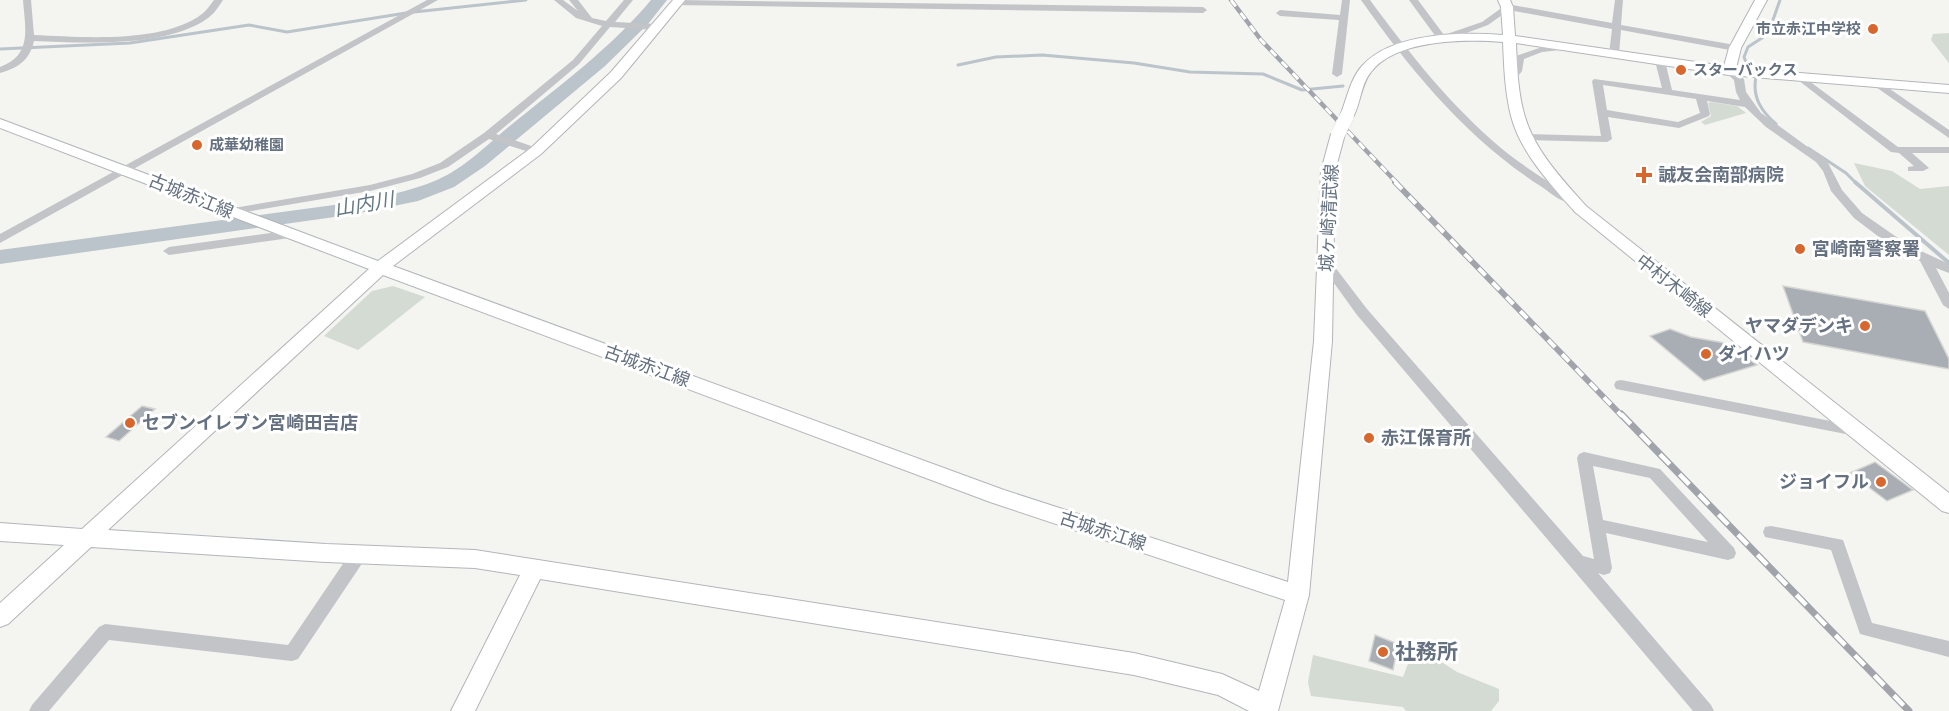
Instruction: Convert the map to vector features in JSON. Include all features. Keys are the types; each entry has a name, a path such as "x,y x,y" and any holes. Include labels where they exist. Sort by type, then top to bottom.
{"main road":[{"path":"1729,71 1735,48 1761,0"},
{"path":"0,617 381,267 536,151 616,75 651,27 678,1"},
{"name":"中村木崎線","path":"1506,3 1518,119 1526,137 1572,201 1589,218 1949,505"},
{"name":"城ヶ崎清武線","path":"1266,710 1298,595 1323,341 1328,171 1338,134 1366,69 1381,57 1418,43 1472,37 1572,47 1729,71 1949,89"},
{"name":"古城赤江線","path":"0,123 126,170 231,213 997,496 1298,595"},
{"path":"0,532 475,559 1134,664 1222,685 1266,710"},
{"path":"462,711 534,569"}],"street":[{"path":"0,70 20,62 26,52 29,38 27,0"},
{"path":"29,38 75,41 169,33 213,11 219,0"},
{"path":"0,239 434,0"},
{"path":"558,0 567,10 584,19 611,25 651,27"},
{"path":"573,0 588,17 584,19"},
{"path":"231,213 370,188 444,165 488,135 576,62 611,25 629,0"},
{"path":"1336,74 1346,0"},
{"path":"1365,0 1400,49 1489,143 1525,171 1572,201"},
{"path":"1413,0 1442,39 1456,32 1482,26 1501,15 1506,3 1735,48"},
{"path":"1614,54 1619,0"},
{"path":"678,1 1203,10"},
{"path":"1280,13 1344,18"},
{"path":"1513,77 1517,71 1519,58 1530,52 1552,47 1572,47"},
{"path":"1660,61 1668,92"},
{"path":"1729,71 1739,79 1742,96 1748,104 1791,141 1820,161 1832,174 1837,190 1858,215 1926,261 1949,268"},
{"path":"1801,78 1894,150 1949,150"},
{"path":"1526,137 1607,140 1597,81 1748,104"},
{"path":"1877,83 1949,135"},
{"path":"1604,113 1679,125 1705,114 1701,97"},
{"path":"488,135 536,151"},
{"path":"1902,150 1923,168 1912,169"},
{"path":"169,251 289,233"},
{"path":"1926,261 1949,305"},
{"path":"1327,265 1362,312 1704,711"},
{"path":"1620,386 1856,431"},
{"path":"1578,562 1604,568 1596,525 1584,458 1655,473 1728,553 1596,525"},
{"path":"1771,532 1837,545 1866,628 1949,649"},
{"path":"38,711 105,632 292,653 359,554"}],"shaded area":[{"path":"1949,33 1949,63 1931,40 1933,34"},
{"path":"1708,103 1737,106 1746,113 1705,125 1701,122 1711,116"},
{"path":"1854,163 1892,171 1920,189 1949,186 1949,255 1865,186"},
{"path":"393,286 425,297 358,350 324,336 372,291"},
{"path":"1415,645 1457,672 1499,689 1499,701 1491,711 1406,711 1403,707 1311,696 1308,682 1313,655 1403,677"}],"building":[{"name":"ヤマダデンキ","path":"1783,286 1925,311 1949,359 1949,369 1803,342"},
{"name":"ダイハツ","path":"1670,329 1691,337 1725,343 1757,365 1704,381 1650,336"},
{"name":"セブンイレブン宮崎田吉店","path":"142,406 155,409 119,441 106,437"},
{"name":"ジョイフル","path":"1875,462 1913,490 1887,501 1850,473"},
{"name":"社務所","path":"1375,635 1398,644 1393,670 1369,661"}],"waterway":[{"path":"414,12 526,0"},
{"name":"山内川","path":"0,257 349,209 411,197 447,183 478,162 599,62 642,21 659,0"},
{"path":"1776,124 1759,103 1755,91 1756,77 1749,69 1744,57 1748,47 1768,34 1780,0"},
{"path":"0,49 130,43 249,25 287,32 406,13"},
{"path":"958,65 996,57 1042,55 1134,63 1190,72 1263,74 1302,90 1343,86"},
{"path":"1808,148 1846,173 1855,182"},
{"path":"1855,182 1949,263"}],"railway":[{"path":"1231,0 1261,40 1397,183"},
{"path":"1395,182 1622,416"},
{"path":"1621,414 1909,711"}],"place":[{"name":"市立赤江中学校","path":"1873,29"},
{"name":"スターバックス","path":"1681,70"},
{"name":"成華幼稚園","path":"197,145"},
{"name":"誠友会南部病院","path":"1644,175"},
{"name":"宮崎南警察署","path":"1800,249"},
{"name":"ヤマダデンキ","path":"1865,326"},
{"name":"ダイハツ","path":"1706,354"},
{"name":"セブンイレブン宮崎田吉店","path":"130,423"},
{"name":"赤江保育所","path":"1369,438"},
{"name":"ジョイフル","path":"1881,482"},
{"name":"社務所","path":"1383,652"}]}
